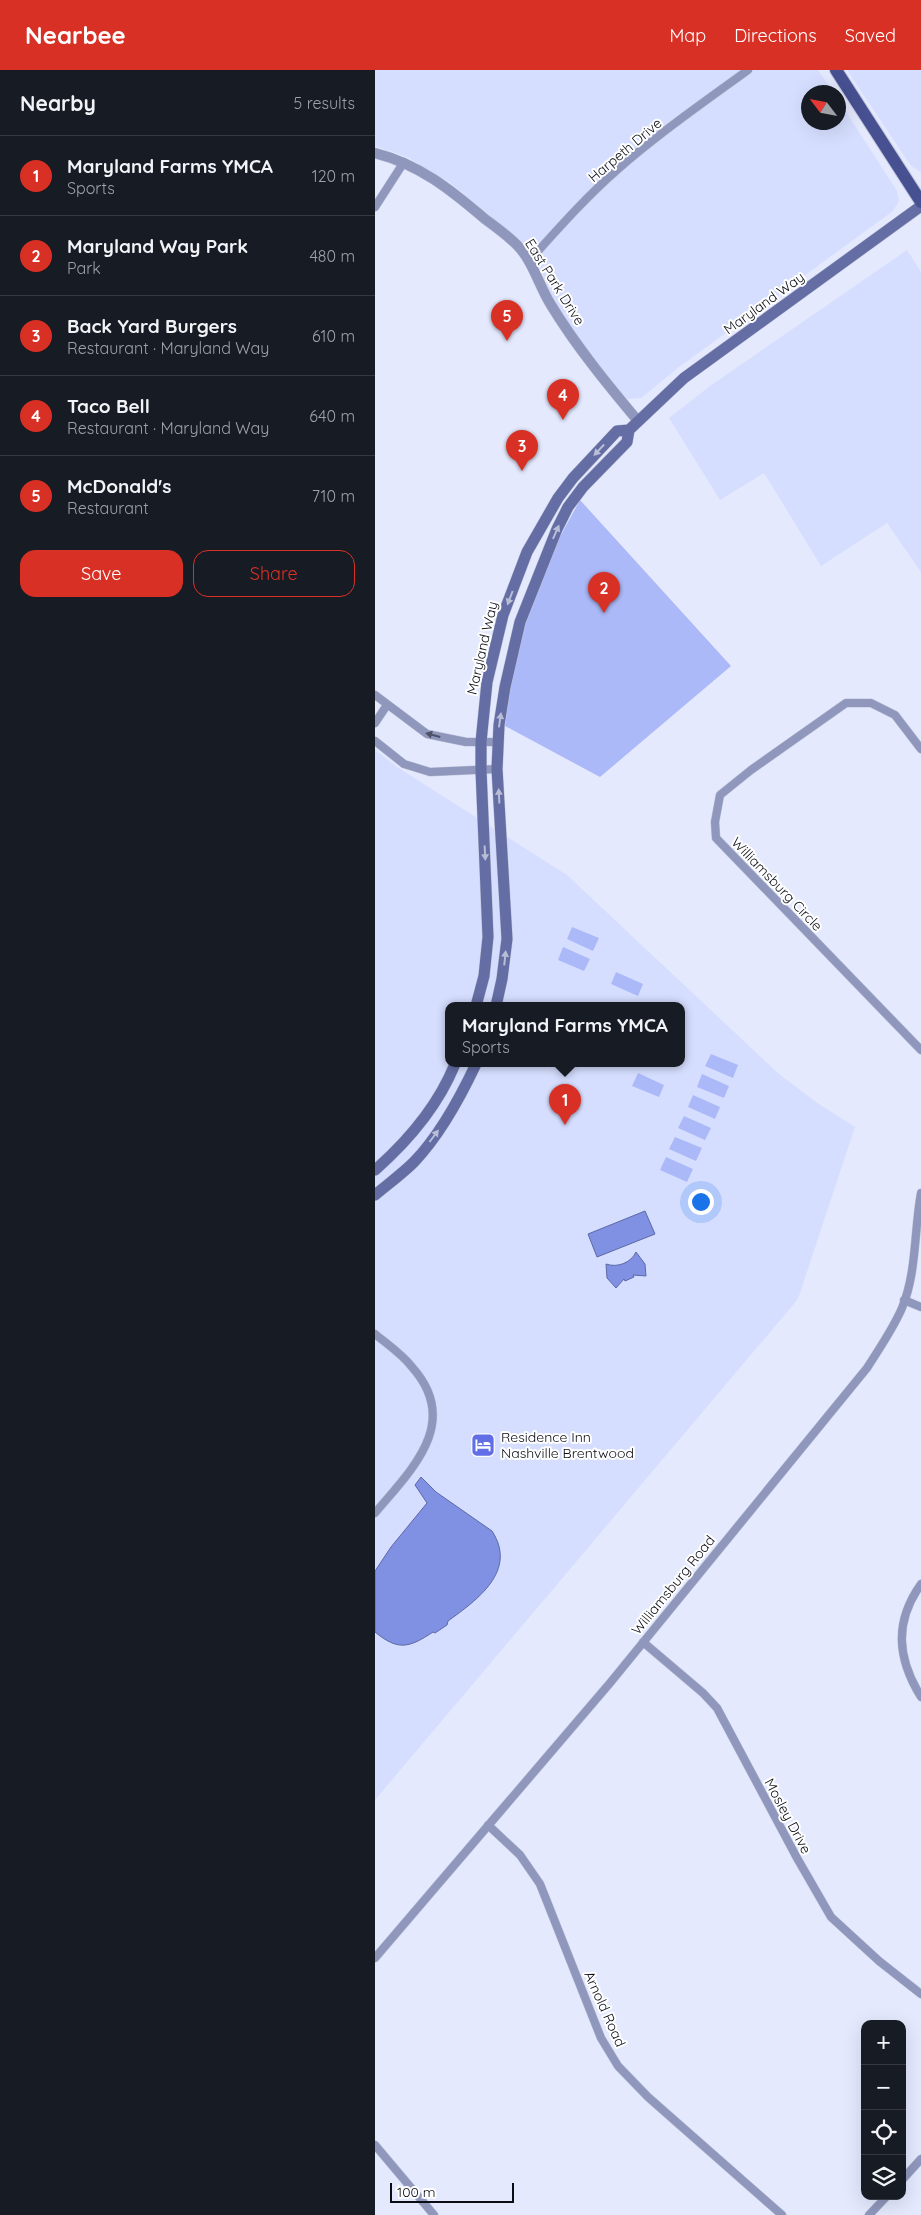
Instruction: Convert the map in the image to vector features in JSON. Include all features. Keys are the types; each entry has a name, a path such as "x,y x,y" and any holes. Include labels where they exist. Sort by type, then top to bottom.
{"main road":[{"path":"836,70 921,202"},
{"name":"Maryland Way","path":"498,1002 502,979 507,923 497,769 498,742 505,688 520,622 568,507 583,486 627,442 629,430 684,378 921,206"},
{"name":"Maryland Way","path":"477,1002 484,976 488,922 481,742 487,682 503,614 527,552 557,498 617,431 629,430"},
{"path":"527,552 545,559"},
{"path":"488,922 507,923"},
{"path":"375,1170 399,1149 421,1124 454,1067"},
{"path":"375,1195 414,1162 443,1123 474,1067"},
{"path":"399,1149 414,1162"}],"street":[{"name":"Harpeth Drive","path":"529,261 581,204 619,168 661,134 748,70"},
{"name":"East Park Drive","path":"375,153 418,168 454,192 518,246 529,261 539,284 555,312 619,399 638,421"},
{"path":"375,207 405,162"},
{"path":"375,695 427,734 466,742 498,742"},
{"name":"Williamsburg Circle","path":"921,749 895,715 871,703 845,703 720,794 715,822 716,838 921,1050"},
{"path":"375,723 387,705"},
{"path":"375,741 404,764 430,772 497,769"},
{"name":"Williamsburg Road","path":"375,1958 643,1642 867,1368 889,1334 905,1300 913,1258 921,1193"},
{"path":"905,1300 921,1306"},
{"path":"375,1334 406,1360 418,1374 429,1398 432,1423 428,1442 421,1456 375,1513"},
{"path":"921,1584 907,1608 901,1630 904,1663 921,1697"},
{"name":"Mosley Drive","path":"643,1642 703,1693 717,1708 797,1858 831,1917 879,1961 921,1994"},
{"name":"Arnold Road","path":"488,1825 520,1855 540,1884 601,2038 618,2066 648,2097 782,2215"},
{"path":"375,2145 434,2215"},
{"path":"906,2176 921,2159"},
{"path":"869,2215 883,2200"}],"shaded area":[{"path":"375,70 818,70 828,85 801,85 801,130 846,130 846,112 897,191 899,201 893,211 679,367 641,398 628,399 622,396 556,306 540,268 527,246 449,182 407,157 375,146"},
{"path":"847,70 921,70 921,172 911,166"},
{"path":"907,250 921,272 921,572 887,523 821,566 764,473 720,500 669,418 710,386"},
{"path":"580,500 731,666 600,777 505,726 514,651 539,575"},
{"path":"375,750 397,767 567,875 779,1074 816,1102 855,1127 798,1299 375,1800"},
{"path":"572,927 599,938 593,951 567,939"},
{"path":"563,947 590,959 584,971 558,960"},
{"path":"616,972 643,984 638,996 611,984"},
{"path":"711,1054 738,1065 733,1078 705,1066"},
{"path":"638,1073 664,1085 659,1097 632,1086"},
{"path":"702,1074 729,1086 724,1098 697,1087"},
{"path":"693,1095 720,1107 715,1119 688,1107"},
{"path":"684,1116 711,1128 705,1140 678,1128"},
{"path":"675,1137 702,1148 696,1161 669,1149"},
{"path":"666,1157 693,1169 687,1182 660,1170"},
{"path":"645,1211 655,1234 597,1257 588,1234"},
{"path":"636,1252 645,1264 646,1276 633,1275 634,1277 625,1281 624,1279 616,1288 607,1278 606,1264 623,1264 631,1259"},
{"path":"421,1477 436,1492 492,1531 499,1545 500,1559 497,1572 491,1583 471,1604 448,1621 447,1625 435,1633 433,1632 410,1644 397,1645 375,1632 375,1571 391,1547 427,1503 415,1485"}],"place":[{"name":"McDonald's","path":"507,341"},
{"name":"Taco Bell","path":"563,420"},
{"name":"Back Yard Burgers","path":"522,471"},
{"name":"Maryland Way Park","path":"604,613"},
{"name":"Maryland Farms YMCA","path":"565,1125"},
{"name":"Residence Inn Nashville Brentwood","path":"483,1445"}]}
